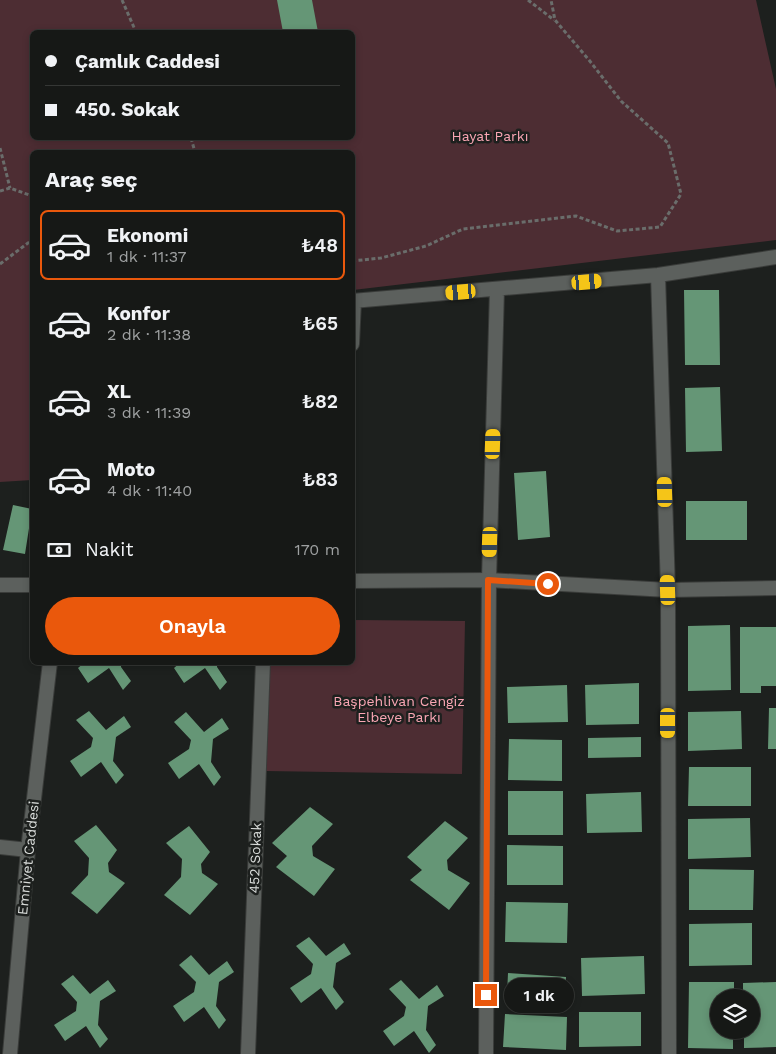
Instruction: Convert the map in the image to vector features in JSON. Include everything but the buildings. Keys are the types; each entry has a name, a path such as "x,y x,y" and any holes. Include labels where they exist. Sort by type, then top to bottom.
{"street":[{"path":"355,301 658,276 776,257"},
{"path":"658,276 668,590 669,1054"},
{"path":"486,1054 488,580 497,289"},
{"path":"355,581 488,580 668,590 776,588"},
{"path":"0,585 30,585"},
{"name":"Emniyet Caddesi","path":"10,1054 28,850 50,665"},
{"name":"452 Sokak","path":"248,1054 263,665"},
{"path":"0,846 28,850"}],"path":[{"path":"122,0 135,30"},
{"path":"355,260 381,258 417,248 463,229 576,216 617,231 660,227 681,194 668,143 620,101 555,20 528,0"},
{"path":"551,0 555,20"},
{"path":"0,148 10,188"},
{"path":"0,191 10,188 30,195"},
{"path":"0,264 30,242"}],"green space":[{"name":"Hayat Parkı","path":"0,0 756,0 776,89 776,240 355,290 355,150 30,150 30,480 0,482"},
{"name":"Başpehlivan Cengiz Elbeye Parkı","path":"355,620 465,621 462,774 265,771 267,665 355,665"}],"route":[{"path":"486,995 488,580 548,584"}]}
